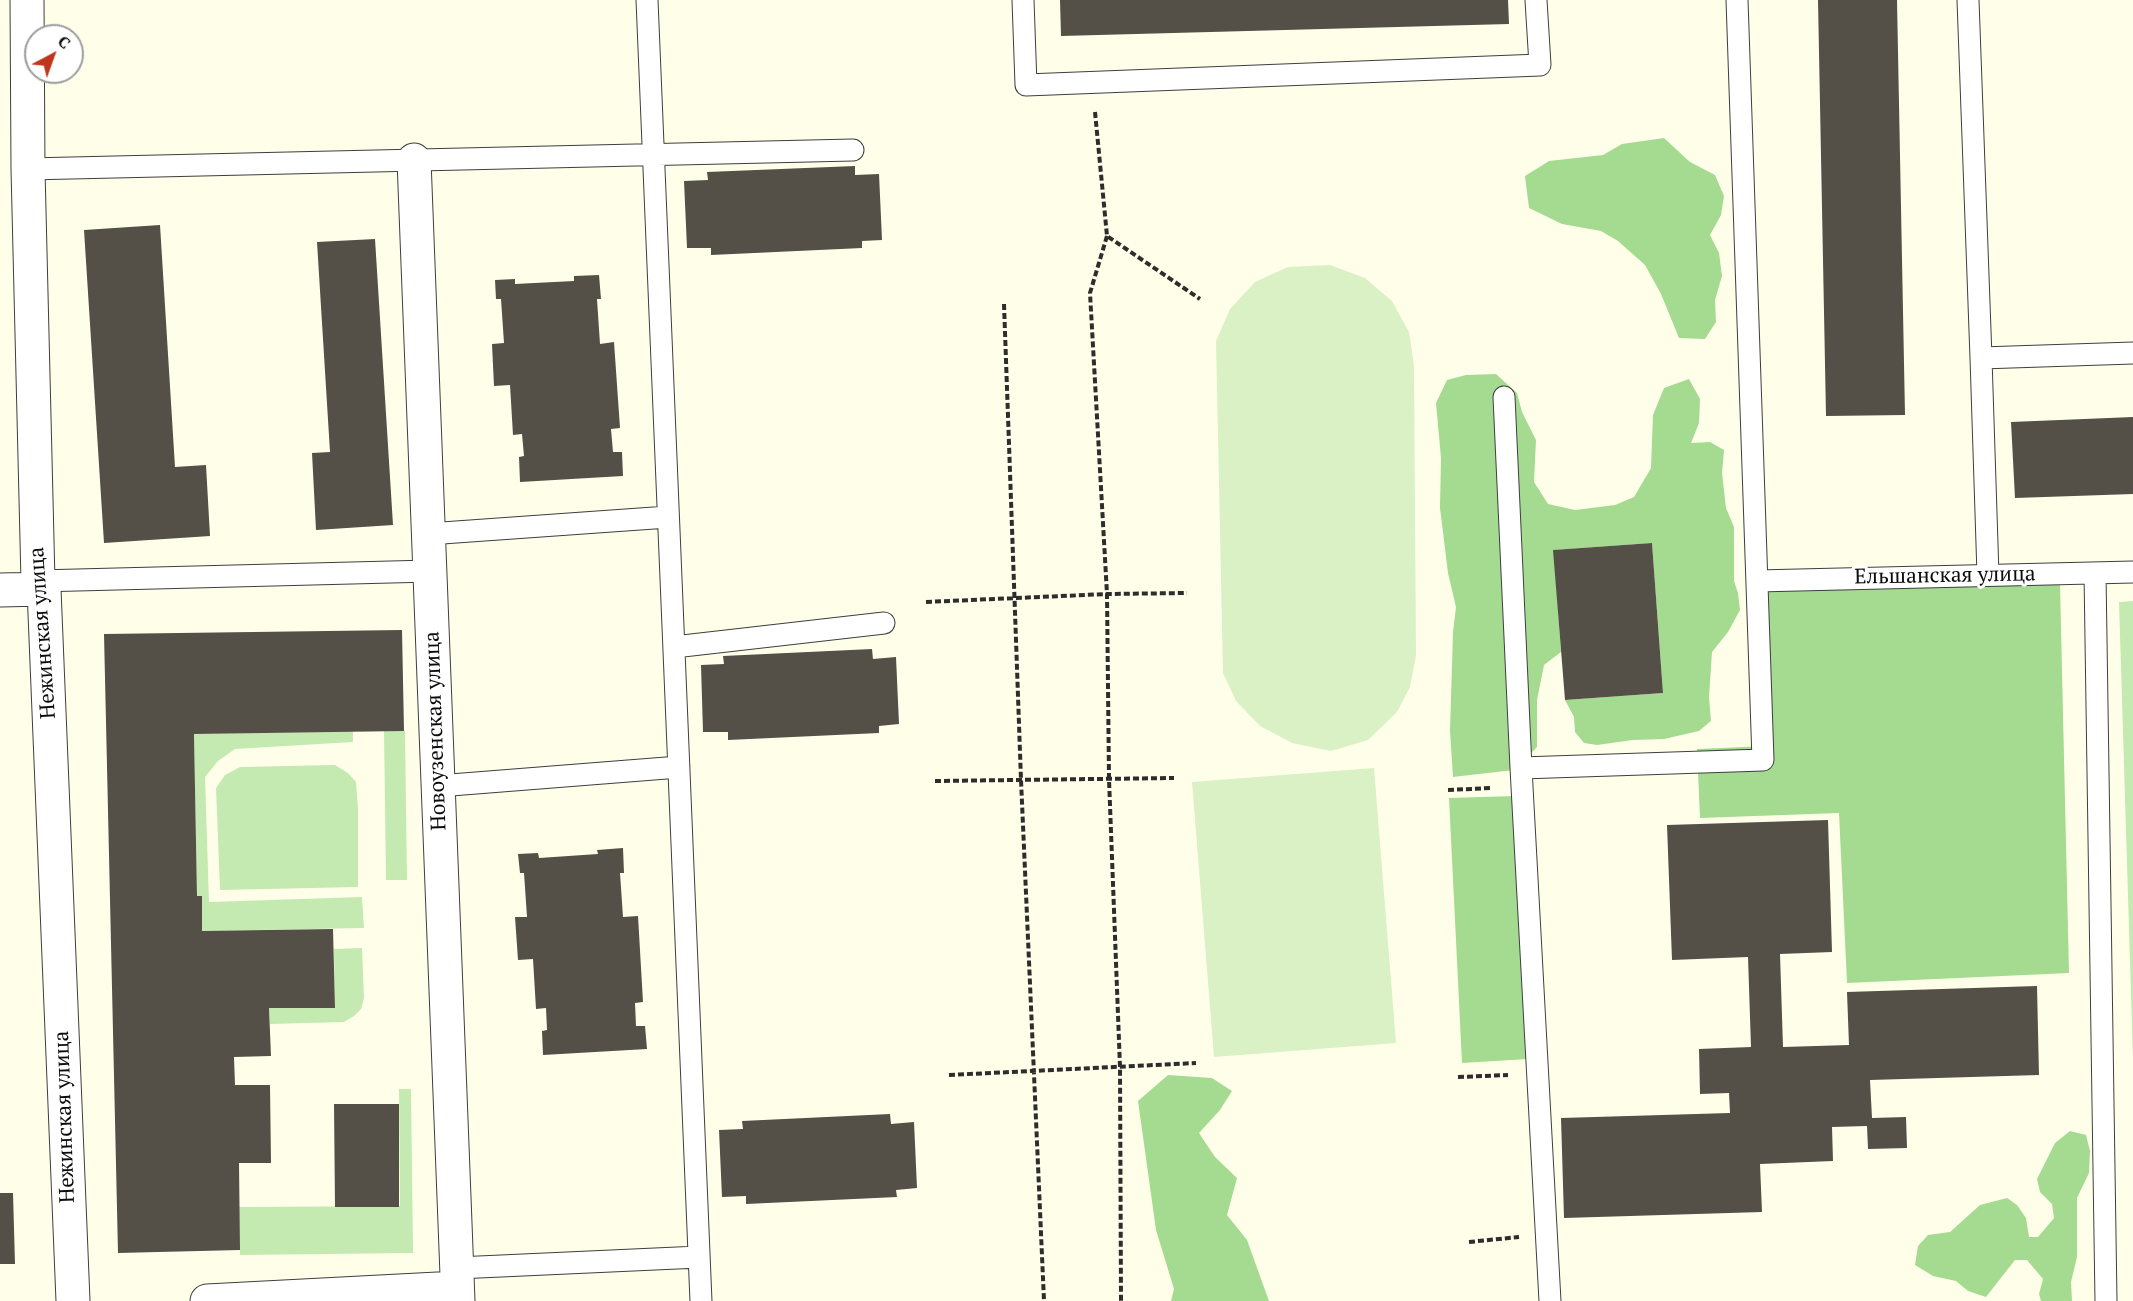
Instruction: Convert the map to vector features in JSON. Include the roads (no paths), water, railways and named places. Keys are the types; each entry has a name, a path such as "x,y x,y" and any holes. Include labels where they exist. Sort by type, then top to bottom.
{"street":[{"name":"Нежинская улица","path":"27,0 28,169 41,585 73,1301"},
{"name":"Новоузенская улица","path":"414,160 457,1286"},
{"path":"0,590 41,585"},
{"path":"207,1301 457,1286"}],"lane":[{"path":"647,0 701,1301"},
{"path":"1023,0 1026,84 1539,65 1536,0"},
{"path":"1522,777 1764,760 1737,0"},
{"path":"1968,0 1988,575"},
{"path":"28,169 853,150"},
{"path":"1981,358 2133,353"},
{"path":"1504,397 1550,1301"},
{"path":"428,534 668,517"},
{"path":"41,585 430,571"},
{"name":"Ельшанская улица","path":"1757,581 2133,572"},
{"path":"2095,573 2106,1301"},
{"path":"674,646 884,623"},
{"path":"438,786 679,767"},
{"path":"457,1286 699,1257"}]}
